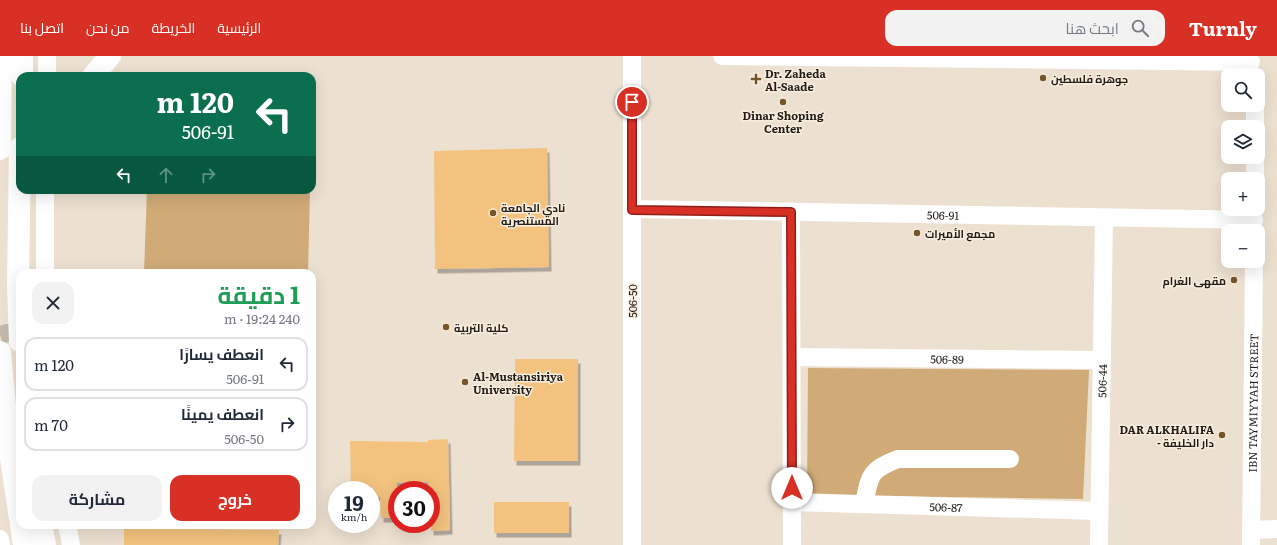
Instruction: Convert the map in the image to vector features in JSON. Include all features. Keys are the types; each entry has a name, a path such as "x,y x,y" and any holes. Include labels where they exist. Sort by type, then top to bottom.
{"main road":[{"path":"0,150 1,56"},
{"path":"22,56 22,72"},
{"path":"18,269 19,194"},
{"path":"0,352 6,422 16,491"},
{"path":"22,529 24,545"},
{"path":"42,529 45,545"}],"street":[{"path":"47,56 47,72"},
{"name":"506-50","path":"632,56 632,545"},
{"path":"722,56 1251,64"},
{"path":"44,194 45,269"},
{"name":"506-91","path":"632,210 1254,220"},
{"path":"791,212 792,545"},
{"name":"506-44","path":"1099,545 1104,218"},
{"name":"IBN TAYMIYYAH STREET","path":"1251,538 1254,268"},
{"name":"506-89","path":"792,357 1102,360"},
{"path":"864,504 869,477 884,465 898,459 1010,459"},
{"name":"506-87","path":"792,502 1099,511"},
{"path":"68,529 71,545"},
{"path":"1251,538 1277,529"},
{"path":"0,539 1,545"}],"shaded area":[{"path":"147,194 310,194 308,269 144,269"},
{"path":"808,368 1089,370 1083,499 807,495"}],"building":[{"path":"547,148 549,267 435,269 434,151"},
{"path":"515,359 578,359 578,461 514,461"},
{"path":"448,439 450,530 440,531 440,481 388,481 388,518 381,518 380,481 351,481 350,441 428,442 428,440"},
{"path":"494,502 569,502 569,533 494,533"},
{"path":"124,529 279,530 278,545 124,545"}],"tunnel":[{"path":"0,335 16,333"}],"place":[{"name":"جوهرة فلسطين","path":"1043,78"},
{"name":"Dr. Zaheda Al-Saade","path":"756,79"},
{"name":"Dinar Shoping Center","path":"783,102"},
{"name":"نادي الجامعة المستنصرية","path":"493,213"},
{"name":"مجمع الأميرات","path":"917,233"},
{"name":"مقهى الغرام","path":"1234,280"},
{"name":"كلية التربية","path":"446,327"},
{"name":"Al-Mustansiriya University","path":"465,382"},
{"name":"DAR ALKHALIFA - دار الخليفة","path":"1222,435"}],"route":[{"path":"632,102 632,210 791,212 792,488"}]}
